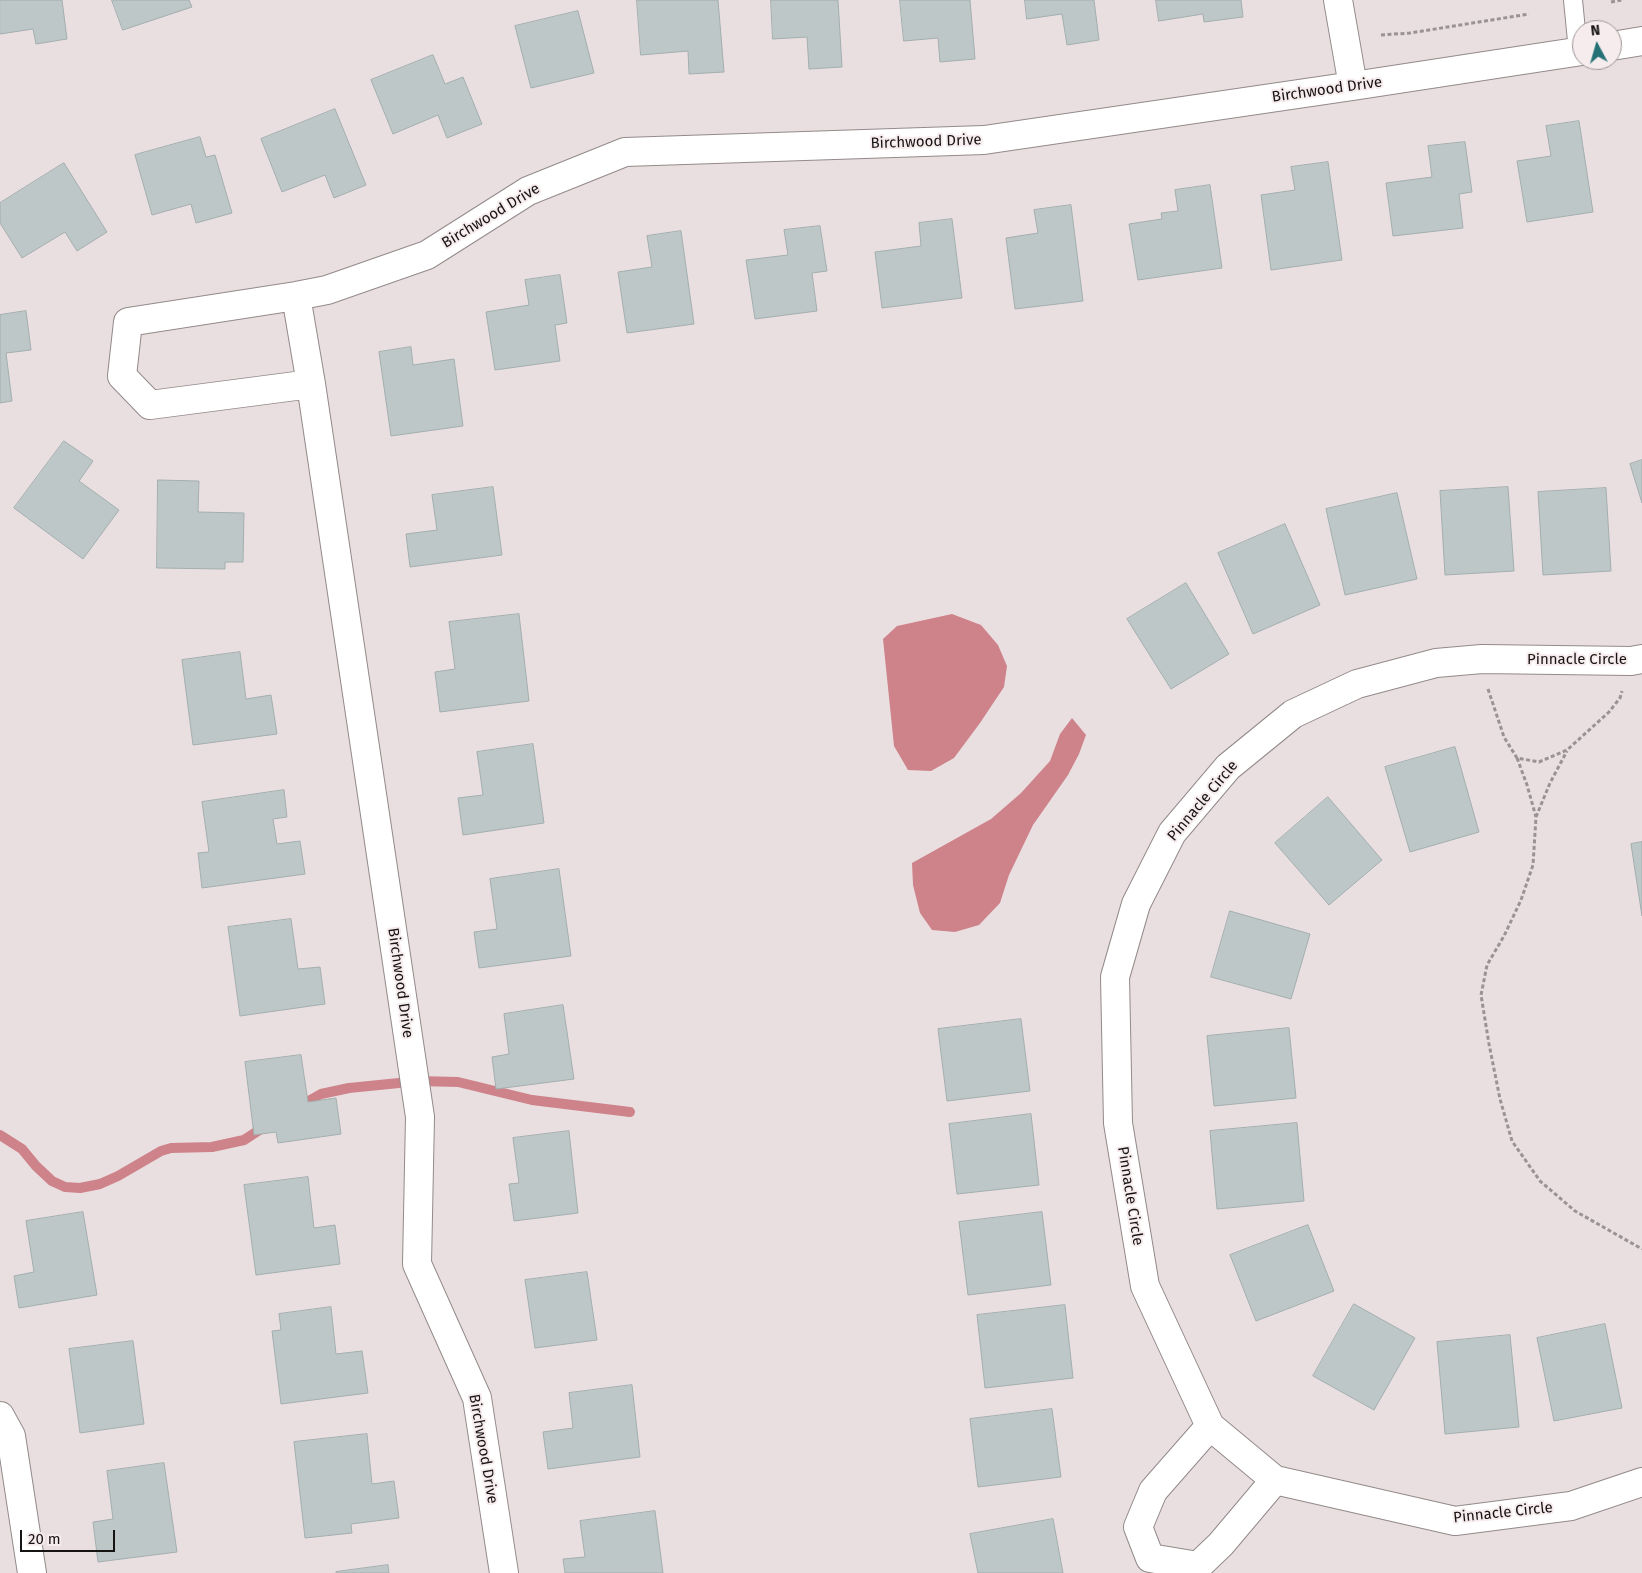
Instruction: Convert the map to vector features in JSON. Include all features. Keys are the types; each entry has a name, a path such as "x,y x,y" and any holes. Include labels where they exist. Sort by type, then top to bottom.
{"street":[{"path":"1338,0 1354,86"},
{"path":"1622,45 1642,42"},
{"name":"Birchwood Drive","path":"311,384 150,404 122,376 128,322 327,290 427,255 528,191 625,152 984,140 1572,52"},
{"name":"Birchwood Drive","path":"296,296 311,384 420,1117 417,1264 477,1398 504,1573"},
{"name":"Pinnacle Circle","path":"1637,660 1482,660 1436,663 1357,684 1293,714 1228,767 1172,833 1136,904 1114,977 1118,1123 1145,1286 1210,1426 1275,1480 1455,1521 1571,1506 1642,1482"},
{"path":"0,1416 11,1436 32,1573"},
{"path":"1210,1426 1153,1491 1138,1527 1150,1558 1198,1566 1220,1544 1275,1480"}],"lane":[{"path":"1573,0 1576,20"}],"path":[{"path":"1611,2 1622,0"},
{"path":"1381,35 1410,33 1528,14"},
{"path":"1482,660 1490,698 1504,737 1517,758 1536,817"},
{"path":"1517,758 1539,762 1567,750 1608,712 1620,698 1637,660"},
{"path":"1567,750 1550,783 1536,817 1533,865 1521,900 1504,936 1487,965 1481,995 1488,1044 1500,1099 1512,1141 1540,1180 1575,1211 1642,1249"}],"shaded area":[{"path":"952,614 981,625 998,645 1007,666 1004,687 954,758 931,771 908,770 894,746 883,639 897,626"},
{"path":"1072,718 1086,735 1079,754 1068,775 1033,825 1009,875 1000,903 979,925 955,932 932,930 920,913 913,885 912,863 991,819 1021,793 1050,761 1060,734"}],"building":[{"path":"0,0 62,0 67,39 36,44 33,29 0,34"},
{"path":"112,0 189,0 192,7 123,30"},
{"path":"637,0 718,0 724,72 689,74 688,51 641,55"},
{"path":"771,0 838,0 842,67 809,69 807,37 773,39"},
{"path":"900,0 970,0 975,59 940,62 938,38 904,41"},
{"path":"1025,0 1094,0 1099,40 1067,45 1062,14 1027,19"},
{"path":"1156,0 1241,0 1243,17 1204,22 1203,14 1159,21"},
{"path":"578,11 594,73 531,88 515,26"},
{"path":"433,55 445,84 463,77 482,124 447,138 438,115 393,134 371,80"},
{"path":"335,109 366,185 334,198 325,175 282,192 261,139"},
{"path":"1579,121 1593,212 1527,222 1517,161 1551,156 1546,126"},
{"path":"200,137 206,157 215,155 232,213 196,223 191,204 152,215 135,155"},
{"path":"1465,142 1472,192 1459,194 1463,228 1393,236 1386,183 1432,177 1428,146"},
{"path":"1328,162 1342,260 1271,270 1261,195 1295,190 1291,167"},
{"path":"64,163 107,232 77,251 65,232 22,258 0,223 0,203"},
{"path":"1210,185 1222,268 1138,280 1129,224 1162,219 1161,213 1178,211 1175,190"},
{"path":"1071,205 1083,301 1015,309 1006,238 1038,233 1034,210"},
{"path":"952,219 962,298 882,308 875,252 921,246 919,223"},
{"path":"820,226 827,271 812,273 817,311 755,319 746,260 788,255 784,230"},
{"path":"681,231 694,324 627,333 618,272 652,267 647,236"},
{"path":"560,275 567,323 555,325 560,361 495,370 486,312 529,305 525,280"},
{"path":"26,311 31,350 6,353 12,401 0,403 0,315"},
{"path":"411,347 413,365 454,359 463,426 391,436 379,352"},
{"path":"64,441 93,461 79,481 119,510 83,559 14,508"},
{"path":"1642,460 1642,503 1630,464"},
{"path":"158,480 199,481 198,512 244,513 243,562 225,562 225,569 157,568"},
{"path":"493,487 502,555 410,567 406,534 437,530 432,495"},
{"path":"1508,487 1514,571 1445,575 1440,491"},
{"path":"1606,488 1611,571 1543,575 1538,492"},
{"path":"1397,493 1417,579 1345,595 1326,509"},
{"path":"1285,524 1320,605 1253,634 1218,553"},
{"path":"1186,583 1229,654 1171,689 1127,619"},
{"path":"519,614 529,701 440,712 435,672 455,669 449,622"},
{"path":"240,652 246,699 271,695 277,734 193,745 182,660"},
{"path":"533,744 544,823 463,835 458,798 483,795 477,752"},
{"path":"1455,747 1479,832 1410,852 1385,767"},
{"path":"284,790 287,817 273,819 277,844 300,841 305,874 202,888 198,853 209,852 202,802"},
{"path":"1328,797 1382,860 1329,905 1275,843"},
{"path":"1642,842 1642,916 1631,844"},
{"path":"559,869 571,956 479,968 474,932 497,929 490,879"},
{"path":"1230,911 1310,934 1291,999 1211,977"},
{"path":"291,919 298,969 320,967 325,1004 240,1016 228,927"},
{"path":"563,1005 574,1079 496,1089 492,1057 509,1054 504,1014"},
{"path":"1021,1019 1030,1091 947,1101 938,1029"},
{"path":"1289,1028 1296,1098 1214,1106 1207,1036"},
{"path":"301,1055 308,1102 336,1098 341,1134 278,1143 276,1132 254,1135 245,1062"},
{"path":"1031,1114 1039,1185 957,1194 949,1124"},
{"path":"1297,1123 1304,1201 1217,1209 1210,1131"},
{"path":"569,1131 578,1213 514,1221 509,1184 519,1183 513,1138"},
{"path":"308,1177 314,1228 335,1225 340,1264 256,1275 244,1185"},
{"path":"83,1212 97,1295 19,1308 14,1276 34,1272 26,1221"},
{"path":"1042,1212 1051,1285 968,1295 959,1222"},
{"path":"1308,1225 1334,1291 1256,1321 1230,1255"},
{"path":"587,1272 597,1340 535,1348 525,1280"},
{"path":"1354,1304 1415,1338 1374,1410 1313,1376"},
{"path":"1065,1305 1073,1378 985,1388 977,1315"},
{"path":"331,1307 336,1354 362,1351 368,1393 281,1404 272,1331 281,1330 279,1314"},
{"path":"1605,1324 1622,1408 1554,1421 1537,1338"},
{"path":"1510,1335 1519,1427 1445,1434 1437,1342"},
{"path":"133,1341 144,1424 80,1433 69,1349"},
{"path":"632,1385 640,1457 548,1469 543,1432 573,1428 569,1393"},
{"path":"1052,1409 1061,1477 978,1487 970,1419"},
{"path":"367,1434 372,1484 394,1481 399,1518 351,1524 352,1533 305,1538 294,1442"},
{"path":"164,1463 177,1552 98,1562 93,1522 113,1519 107,1471"},
{"path":"655,1511 663,1573 565,1573 563,1559 585,1557 580,1521"},
{"path":"1053,1519 1063,1573 978,1573 970,1534"},
{"path":"388,1565 389,1573 336,1573 336,1572"}],"waterway":[{"path":"296,1108 321,1094 349,1088 419,1081 458,1082 532,1100 630,1112"},
{"path":"0,1135 22,1149 52,1181 65,1187 80,1188 100,1184 118,1176 161,1151 171,1148 212,1147 244,1140 264,1127"}]}
